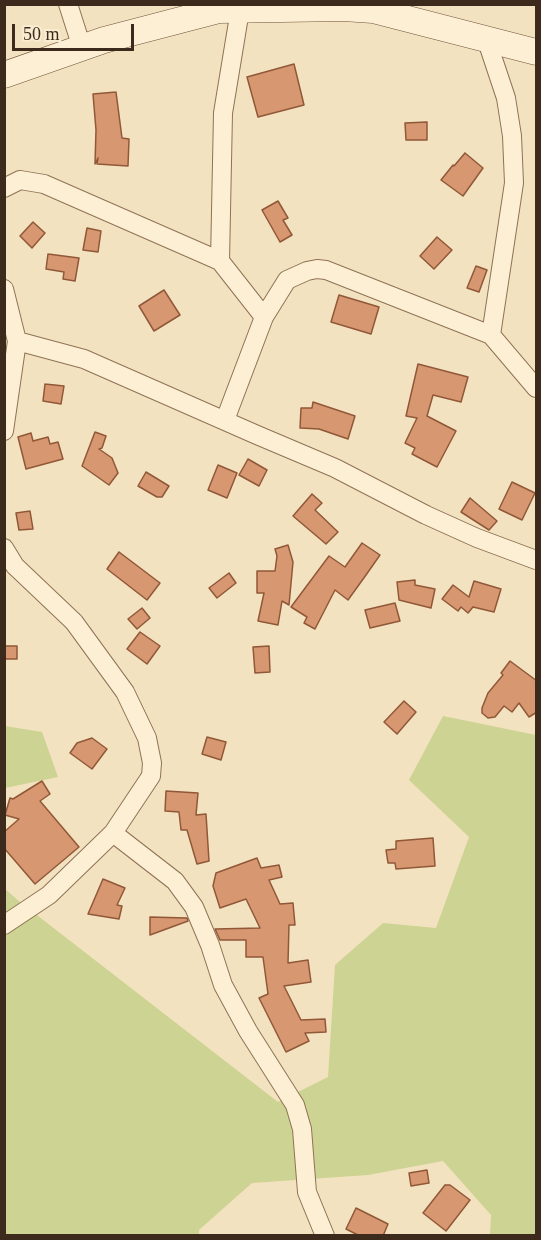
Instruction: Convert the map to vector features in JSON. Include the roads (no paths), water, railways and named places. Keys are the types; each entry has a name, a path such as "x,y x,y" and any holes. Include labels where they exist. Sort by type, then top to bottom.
{"street":[{"path":"68,4 82,48"},
{"path":"220,261 226,8"},
{"path":"4,75 104,40 226,8 373,10 537,52"},
{"path":"488,41 506,98 512,136 514,183 491,335"},
{"path":"4,188 21,180 44,184 220,261 264,317"},
{"path":"225,420 264,317 287,280 316,269 326,270 491,335 537,388"},
{"path":"4,289 17,341 4,431"},
{"path":"17,341 84,359 335,468 426,515 477,538 537,560"},
{"path":"4,548 15,566 74,622 125,692 147,738 152,763 151,776 113,833 49,895 4,925"},
{"path":"113,833 175,881 194,907 223,985 248,1031 295,1105 302,1129 307,1192 325,1236"}]}
